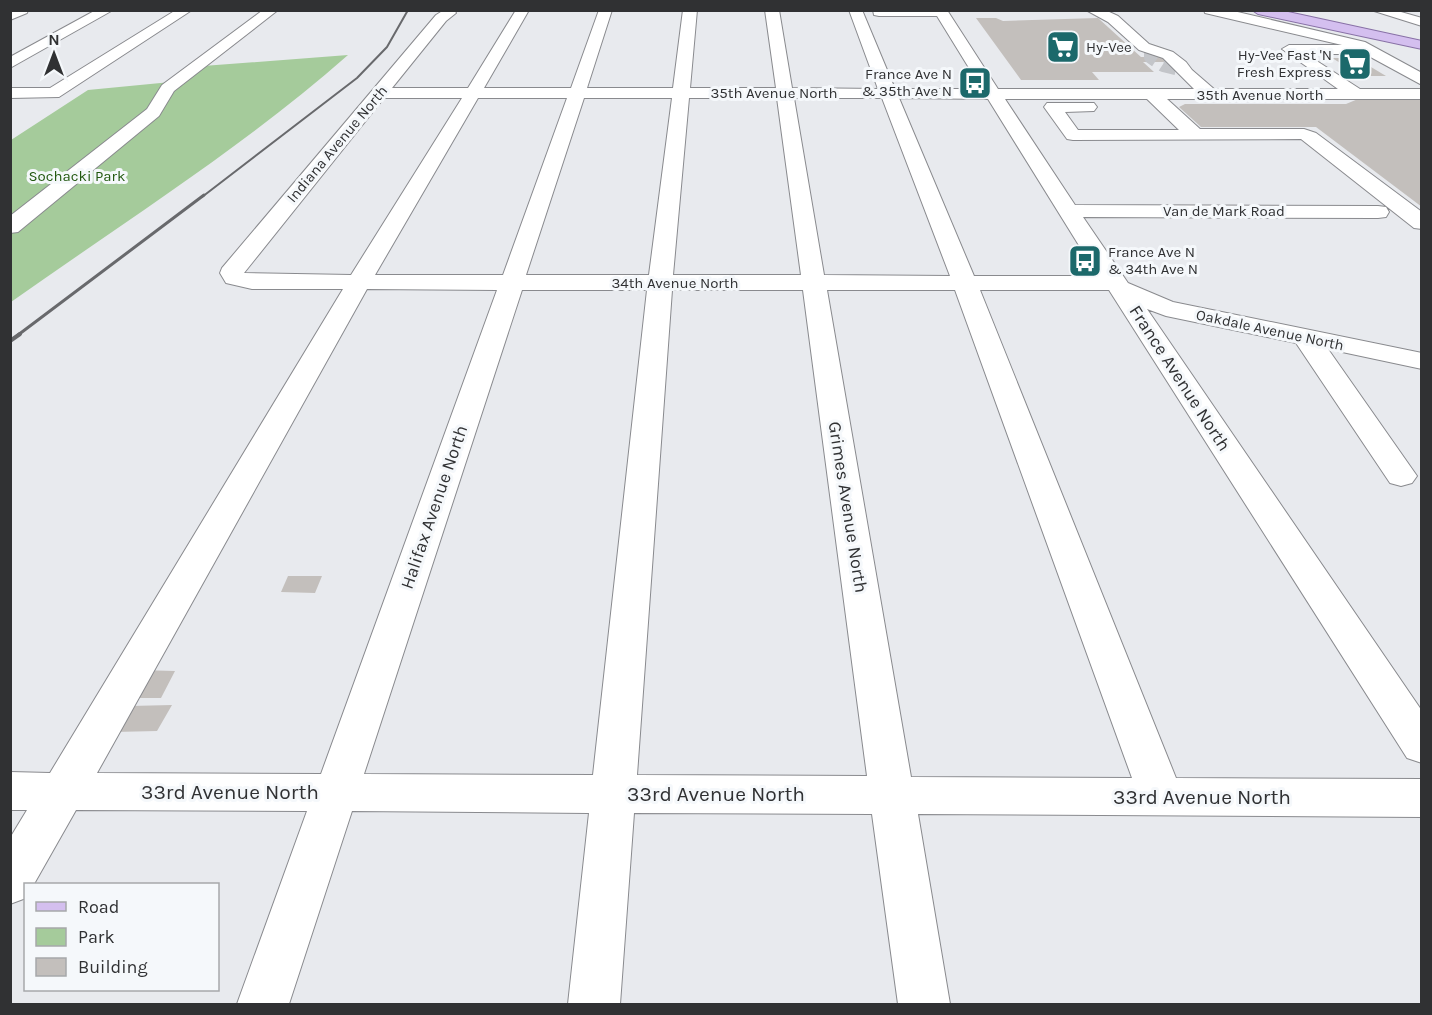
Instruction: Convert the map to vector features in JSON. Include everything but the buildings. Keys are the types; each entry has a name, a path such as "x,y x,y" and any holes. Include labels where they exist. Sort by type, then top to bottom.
{"main road":[{"path":"1258,10 1422,45"},
{"path":"1288,10 1422,37"},
{"path":"1299,10 1422,37"}],"street":[{"path":"10,16 22,10"},
{"path":"10,64 107,10"},
{"path":"10,93 53,93 186,10"},
{"path":"10,227 153,112 168,88 272,10"},
{"path":"10,882 359,282 523,10"},
{"name":"Halifax Avenue North","path":"263,1005 334,793 606,10"},
{"path":"594,1005 660,283 690,10"},
{"name":"Grimes Avenue North","path":"772,10 924,1005"},
{"path":"1095,11 1121,12 1119,10"},
{"path":"1210,10 1350,43 1374,53 1422,80"},
{"path":"1377,10 1422,22"},
{"path":"940,11 867,11 888,93 965,284 1161,796"},
{"name":"France Avenue North","path":"940,11 1422,746"},
{"path":"1095,11 1113,19 1144,47 1168,55 1181,64 1185,74 1211,95"},
{"name":"Indiana Avenue North","path":"234,278 232,273 234,268 441,18 449,13"},
{"path":"1364,90 1289,50 1422,56"},
{"path":"1313,50 1364,90"},
{"name":"35th Avenue North","path":"380,93 995,93 1159,101 1211,95 1364,90 1422,94"},
{"path":"1195,135 1159,101 1053,107 1073,135 1195,135 1304,134 1311,137 1422,223"},
{"name":"Van de Mark Road","path":"1070,211 1378,212"},
{"name":"34th Avenue North","path":"234,278 252,282 1119,286"},
{"name":"Oakdale Avenue North","path":"1119,286 1166,308 1422,361"},
{"path":"1307,339 1401,476"},
{"name":"33rd Avenue North","path":"10,791 1422,798"}],"green space":[{"name":"Sochacki Park","path":"348,55 267,121 183,183 11,302 11,140 88,90 171,82 203,66"}],"tunnel":[{"path":"1151,49 1151,57 1163,65 1184,70"}],"railway":[{"path":"202,197 357,78 387,47 408,10"},
{"path":"18,335 204,195"},
{"path":"10,341 20,334"}],"place":[{"name":"Hy-Vee","path":"1063,47"},
{"name":"Hy-Vee Fast 'N Fresh Express","path":"1355,64"},
{"name":"France Ave N & 35th Ave N","path":"975,83"},
{"name":"France Ave N & 34th Ave N","path":"1085,261"}]}
